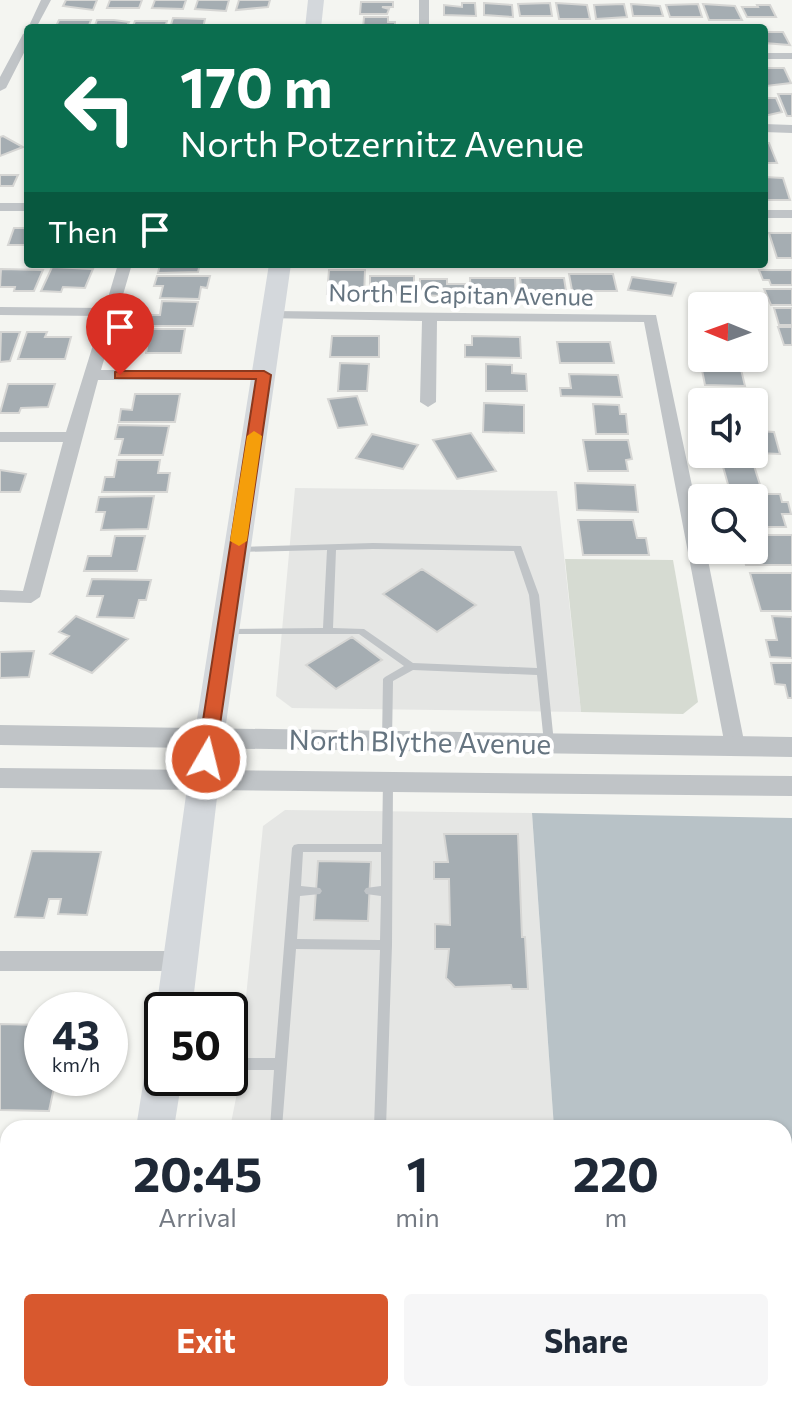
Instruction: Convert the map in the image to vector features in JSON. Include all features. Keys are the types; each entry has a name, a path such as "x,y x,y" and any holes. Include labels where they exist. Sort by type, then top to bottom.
{"main road":[{"path":"313,24 316,0"},
{"path":"177,992 203,779 279,268"},
{"path":"156,1120 160,1096"}],"street":[{"path":"33,24 46,0"},
{"path":"424,0 424,24"},
{"path":"0,88 24,45"},
{"path":"768,56 792,56"},
{"path":"768,129 791,132"},
{"path":"0,207 24,207"},
{"path":"768,214 792,214"},
{"path":"0,596 31,597 73,437 124,268"},
{"path":"0,311 111,312"},
{"name":"North El Capitan Avenue","path":"271,315 651,318 735,746"},
{"path":"428,402 430,316"},
{"path":"91,375 264,375"},
{"path":"0,437 73,437"},
{"name":"North Blythe Avenue","path":"0,735 792,747"},
{"name":"North Blythe Avenue","path":"0,778 792,786"},
{"path":"0,961 181,961"}],"lane":[{"path":"328,631 332,547"},
{"path":"237,549 518,548 534,595 549,743"},
{"path":"225,632 361,631 411,666"},
{"path":"387,741 388,679 411,666 542,672"},
{"path":"380,1120 388,781"},
{"path":"277,1120 298,848 387,848"},
{"path":"294,891 316,891"},
{"path":"370,891 386,891"},
{"path":"290,944 386,945"},
{"path":"248,1064 281,1064"}],"shaded area":[{"path":"295,488 557,491 581,712 292,708 276,696"},
{"path":"565,559 673,560 698,702 683,714 581,712"},
{"path":"285,810 532,813 553,1120 232,1120 236,1096 248,1096 247,992 263,826"},
{"path":"532,813 792,818 792,1120 553,1120"}],"building":[{"path":"66,0 97,0 93,10 63,6"},
{"path":"110,0 142,0 139,8 107,8"},
{"path":"155,0 186,0 183,9 152,8"},
{"path":"198,0 229,0 226,11 195,9"},
{"path":"239,0 270,0 268,7 236,10"},
{"path":"361,2 393,2 393,7 382,7 389,9 387,14 360,14"},
{"path":"462,3 475,3 476,16 444,15 444,5 462,7"},
{"path":"484,3 512,5 513,17 484,15"},
{"path":"550,3 552,16 520,16 518,4"},
{"path":"556,3 587,5 590,19 559,19"},
{"path":"624,4 627,17 596,19 594,5"},
{"path":"631,4 660,6 663,16 633,16"},
{"path":"698,4 702,17 670,17 666,5"},
{"path":"703,4 735,6 742,20 709,20"},
{"path":"770,5 776,17 747,17 742,7"},
{"path":"364,17 388,17 388,22 395,22 395,24 363,24"},
{"path":"173,18 205,19 204,24 171,24"},
{"path":"59,20 91,20 90,24 57,24"},
{"path":"97,20 129,22 128,24 96,24"},
{"path":"135,21 167,21 166,24 134,24"},
{"path":"768,32 783,32 790,45 768,43"},
{"path":"768,68 784,68 791,83 768,86"},
{"path":"778,94 792,94 792,116 787,116"},
{"path":"768,98 776,98 782,112 768,115"},
{"path":"0,137 23,147 0,156"},
{"path":"768,143 769,143 777,163 768,163"},
{"path":"0,175 18,175 13,186 0,186"},
{"path":"768,177 783,178 790,200 768,200"},
{"path":"14,228 24,228 24,245 8,245"},
{"path":"769,233 792,233 792,258 777,258"},
{"path":"52,268 93,269 85,288 63,287 61,292 41,291"},
{"path":"159,268 199,268 198,272 158,273"},
{"path":"1,269 43,270 34,291 14,291 15,287 0,287"},
{"path":"329,270 365,270 364,297 327,294"},
{"path":"759,270 792,270 792,285 771,285 769,280 763,280"},
{"path":"569,274 613,274 617,291 591,291 592,296 573,296"},
{"path":"157,276 210,276 207,288 201,287 199,299 160,298 163,286 154,286"},
{"path":"370,276 414,276 414,293 370,297"},
{"path":"632,277 676,283 672,296 628,290"},
{"path":"470,278 515,278 516,298 471,299"},
{"path":"520,278 564,278 567,297 523,300"},
{"path":"420,279 447,279 447,284 465,284 465,297 420,295"},
{"path":"764,289 792,289 792,305 771,305 768,292"},
{"path":"162,301 198,302 193,326 144,326 147,315 160,315"},
{"path":"774,308 792,308 792,325 779,325"},
{"path":"778,327 792,327 792,345 784,345"},
{"path":"143,329 185,329 181,353 146,353 148,341 141,342"},
{"path":"1,332 20,332 10,361 0,362"},
{"path":"27,332 47,332 45,337 71,337 65,359 18,359"},
{"path":"332,336 379,336 379,357 330,357"},
{"path":"472,336 520,337 521,358 465,357 465,345 472,345"},
{"path":"557,342 610,342 614,363 560,363"},
{"path":"340,363 369,364 367,391 338,391"},
{"path":"486,364 512,365 512,373 526,374 527,391 486,391"},
{"path":"702,372 742,372 745,386 705,385"},
{"path":"569,374 618,375 622,397 561,396 560,388 571,388"},
{"path":"8,384 55,384 48,407 0,413"},
{"path":"135,394 180,394 175,422 119,422 121,409 132,410"},
{"path":"357,396 367,425 338,428 328,399"},
{"path":"484,403 524,405 524,433 483,432"},
{"path":"593,404 619,405 620,414 626,414 628,434 596,434"},
{"path":"118,425 169,426 163,455 119,455 123,439 115,439"},
{"path":"768,432 774,432 780,454 768,454"},
{"path":"471,433 496,471 457,479 433,440"},
{"path":"372,434 418,445 403,469 356,458"},
{"path":"583,440 628,440 632,459 626,460 628,471 588,471"},
{"path":"117,460 160,460 158,473 170,473 167,492 102,492 105,477 114,477"},
{"path":"723,468 755,468 760,484 728,484"},
{"path":"0,470 26,474 20,492 0,492"},
{"path":"575,483 635,485 638,512 577,510"},
{"path":"768,494 780,494 782,502 788,502 791,514 782,514 786,527 768,527"},
{"path":"154,496 148,529 101,530 105,512 96,512 99,497"},
{"path":"578,520 633,520 637,538 646,538 649,555 583,555"},
{"path":"768,535 792,535 792,565 746,565 768,564"},
{"path":"115,536 145,536 137,571 84,571 88,556 111,556"},
{"path":"422,569 476,605 437,632 383,594"},
{"path":"750,573 792,573 792,611 761,611"},
{"path":"92,579 151,580 146,600 139,600 134,618 97,617 103,596 87,596"},
{"path":"76,616 128,639 92,673 50,654 69,636 59,632"},
{"path":"772,616 792,617 792,658 770,657 766,640 777,640"},
{"path":"352,637 382,660 336,689 306,665"},
{"path":"34,651 29,677 0,678 0,652"},
{"path":"771,663 792,663 792,698 788,698 785,685 775,684"},
{"path":"444,834 518,834 522,937 525,937 528,989 512,989 511,985 455,987 446,978 449,949 435,949 435,924 450,925 449,879 434,879 434,862 448,862"},
{"path":"32,851 101,852 87,915 58,914 61,899 49,899 44,918 15,917"},
{"path":"318,861 371,862 368,921 314,920"},
{"path":"0,1024 24,1025 24,1096 52,1096 49,1111 0,1110"}],"slow traffic":[{"path":"239,541 254,436"}],"route":[{"path":"120,375 264,375 206,759"}]}
